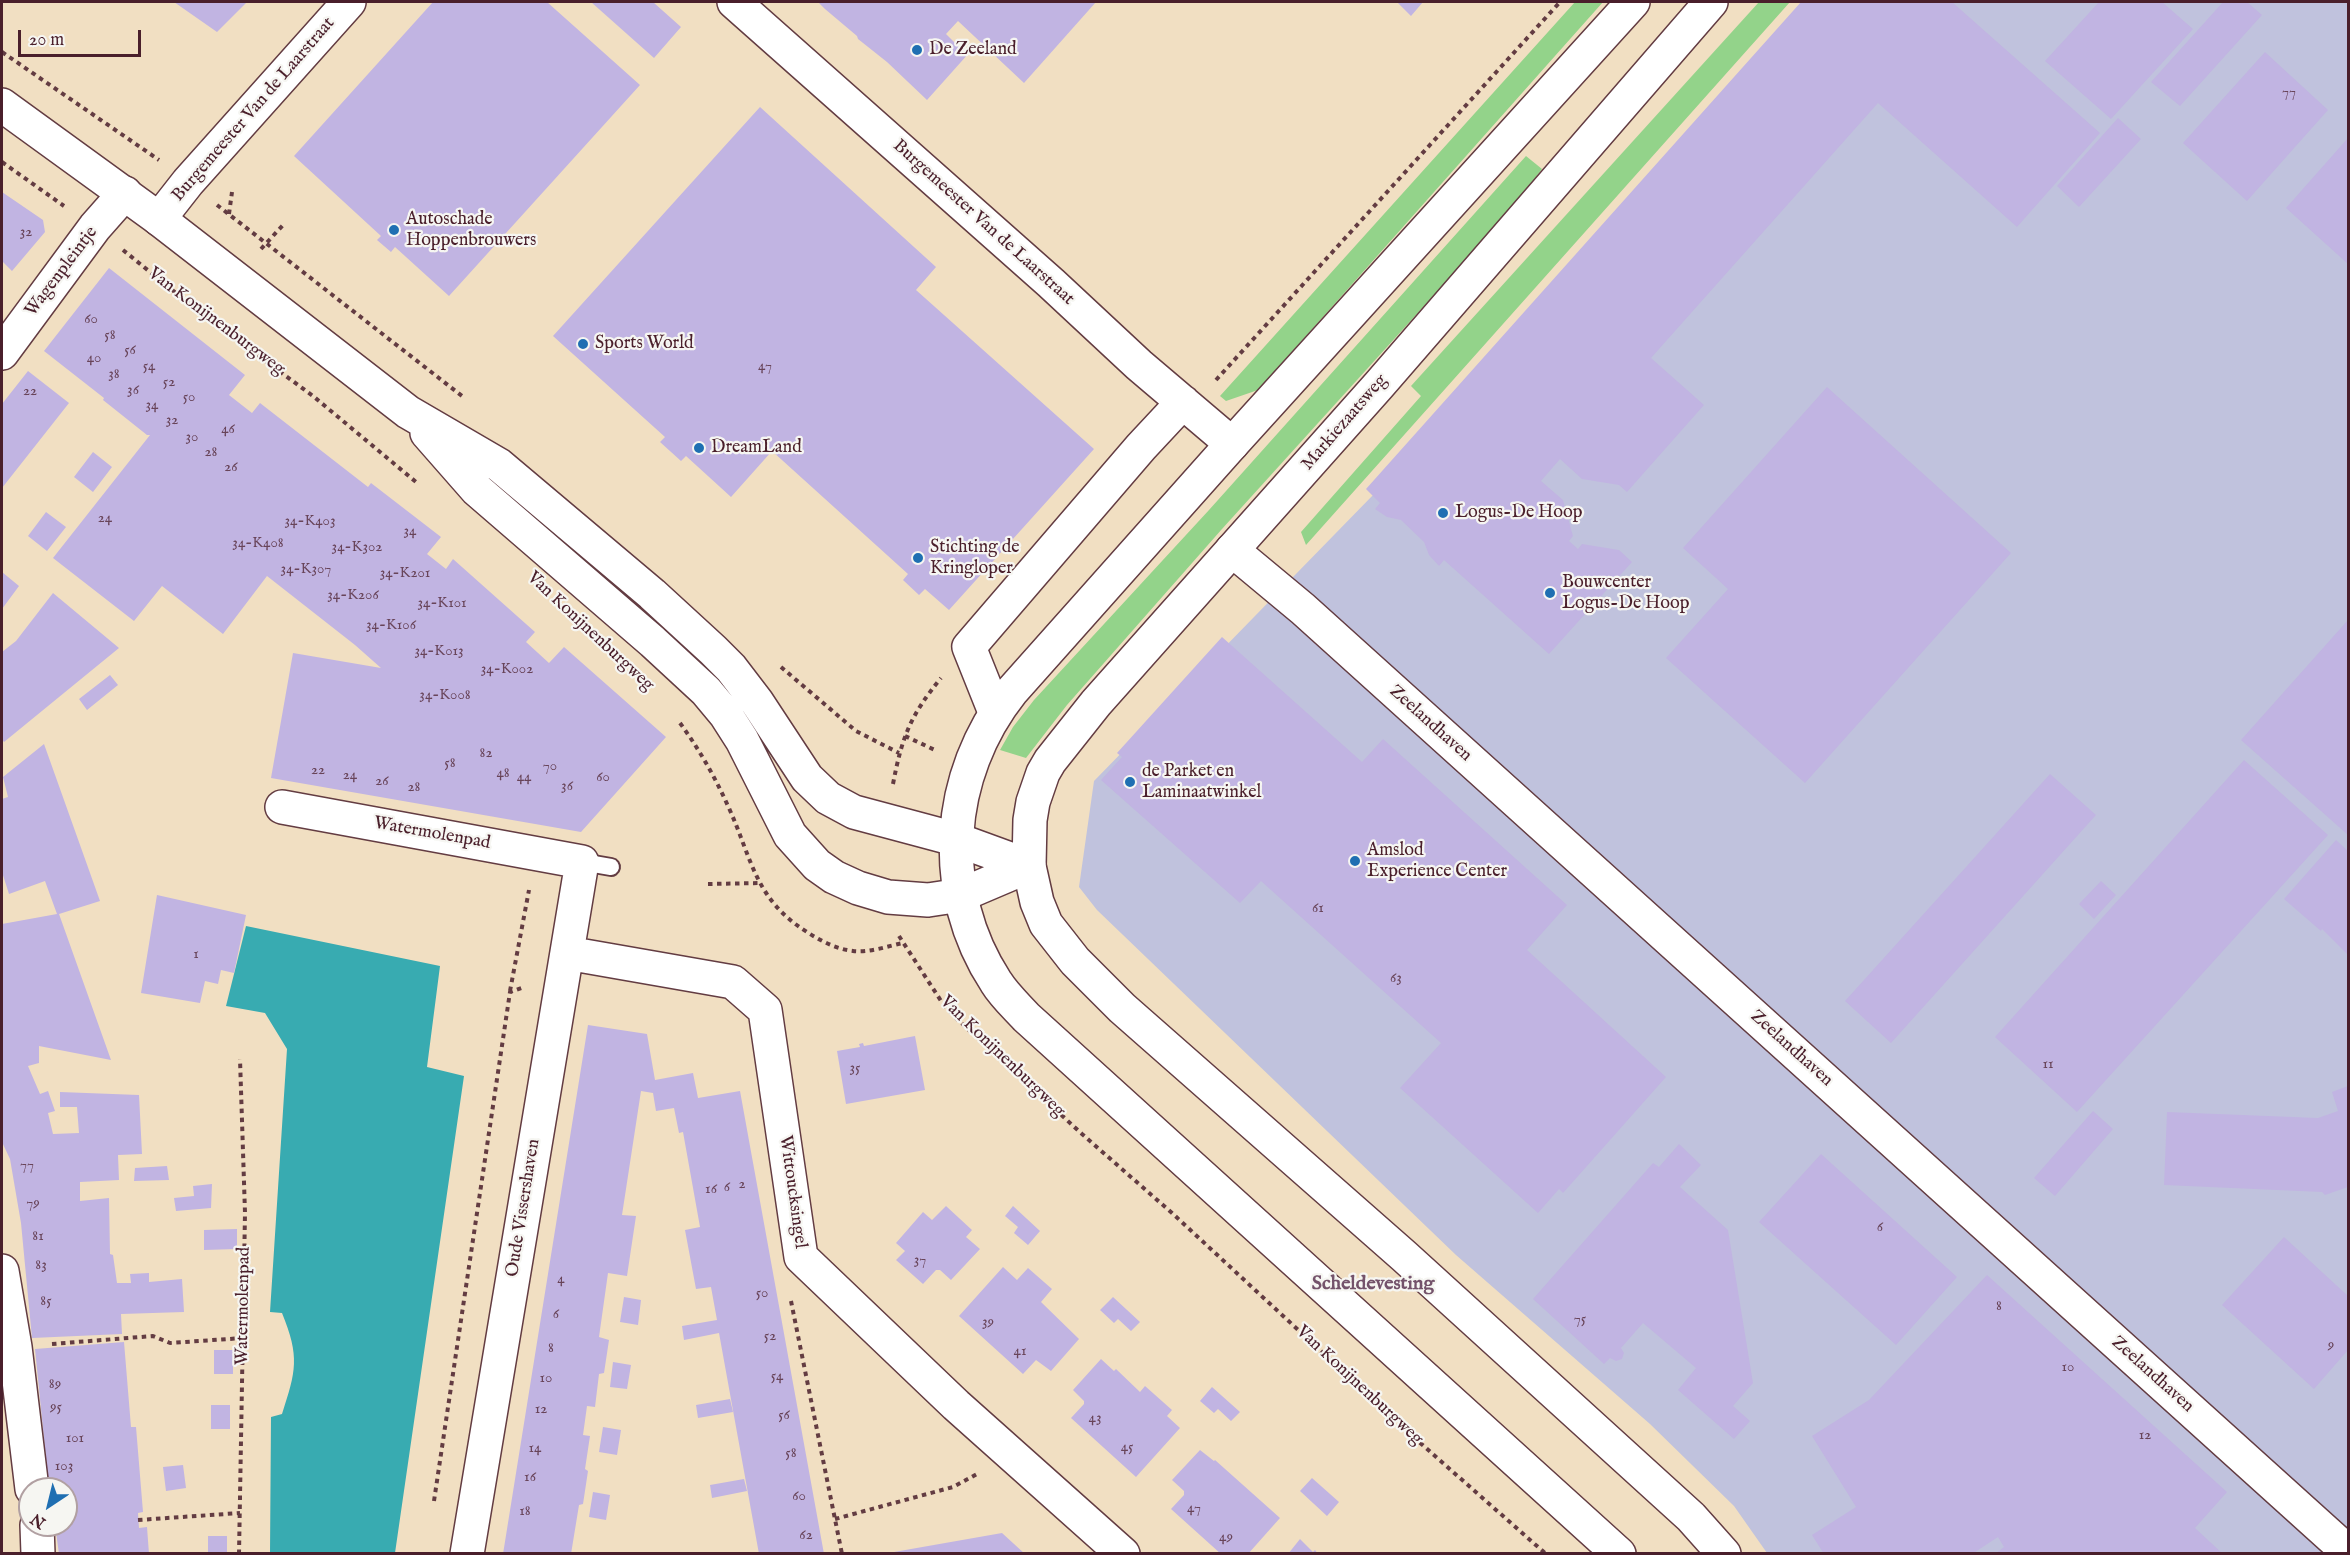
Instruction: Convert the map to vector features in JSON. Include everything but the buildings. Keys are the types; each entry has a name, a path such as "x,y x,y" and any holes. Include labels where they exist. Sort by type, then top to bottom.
{"main road":[{"name":"Burgemeester Van de Laarstraat","path":"159,219 188,182 349,2"},
{"name":"Burgemeester Van de Laarstraat","path":"734,2 1043,276 1139,365 1232,444"},
{"path":"1618,1554 1026,1017 997,983 967,919 961,896 955,839 961,799 972,761 995,712 1232,444 1633,2"},
{"name":"Markiezaatsweg","path":"1029,866 1030,820 1033,802 1043,773 1050,761 1096,703 1379,385 1711,2"},
{"name":"Van Konijnenburgweg","path":"2,105 125,193 408,412 499,465 696,633 731,668 778,733 803,773 828,798 854,812 955,839 1029,866"},
{"name":"Wagenpleintje","path":"2,353 95,227 125,193"},
{"path":"995,712 969,647 1140,447 1183,402"},
{"name":"Van Konijnenburgweg","path":"408,412 477,490 653,642 706,691 726,715 742,740 790,835 817,865 834,877 888,897 928,900 961,896 1029,866"},
{"name":"Zeelandhaven","path":"1232,550 1303,609 2348,1552"},
{"name":"Watermolenpad","path":"282,807 596,865"},
{"name":"Oude Vissershaven","path":"467,1554 565,962 596,865"},
{"path":"1029,866 1037,902 1046,924 1075,962 1122,1008 1412,1264 1691,1517 1724,1554"},
{"name":"Wittoucksingel","path":"565,962 733,982 765,1011 801,1257 956,1405 1123,1554"},
{"path":"2,1271 15,1347 31,1477"},
{"path":"37,1537 38,1554"}],"path":[{"path":"1183,402 1206,391 1560,2"},
{"path":"2,52 188,182 467,401"},
{"name":"Van Konijnenburgweg","path":"2,162 95,227 203,315 313,396 421,486"},
{"path":"774,661 856,731 898,753 909,724 920,705 969,647"},
{"name":"Van Konijnenburgweg","path":"675,717 698,748 716,781 760,884 776,907 789,920 830,945 856,952 903,943 937,995 957,1019 1190,1229 1418,1441 1546,1554"},
{"path":"434,1507 510,992 535,854"},
{"path":"708,884 760,884"},
{"path":"510,992 565,962"},
{"name":"Watermolenpad","path":"239,1554 245,1213 240,1059"},
{"path":"801,1257 785,1274 842,1554"},
{"path":"15,1347 153,1336 170,1343 243,1338"},
{"path":"835,1519 953,1486 1014,1456"},
{"path":"138,1520 240,1513"}],"shaded area":[{"path":"1854,2 2348,2 2348,1553 1767,1553 1734,1506 1650,1424 1456,1255 1097,910 1079,887 1094,781"}],"green space":[{"path":"1575,2 1603,2 1258,390 1226,401 1220,396"},
{"path":"1759,2 1790,2 1306,545 1301,532 1421,396 1411,386"},
{"path":"1526,156 1542,169 1512,209 1222,529 1067,705 1026,758 1000,750 1013,727 1034,700 1209,510"}],"water":[{"path":"246,926 440,966 427,1067 464,1076 395,1553 270,1553 271,1417 282,1414 294,1364 292,1341 282,1313 270,1312 287,1049 265,1013 226,1006"}],"place":[{"name":"De Zeeland","path":"917,50"},
{"name":"Autoschade Hoppenbrouwers","path":"394,230"},
{"name":"Sports World","path":"583,344"},
{"name":"DreamLand","path":"699,448"},
{"name":"Logus-De Hoop","path":"1443,513"},
{"name":"Stichting de Kringloper","path":"918,558"},
{"name":"Bouwcenter Logus-De Hoop","path":"1550,593"},
{"name":"de Parket en Laminaatwinkel","path":"1130,782"},
{"name":"Amslod Experience Center","path":"1355,861"}],"district":[{"name":"Scheldevesting","path":"1373,1285"}]}
